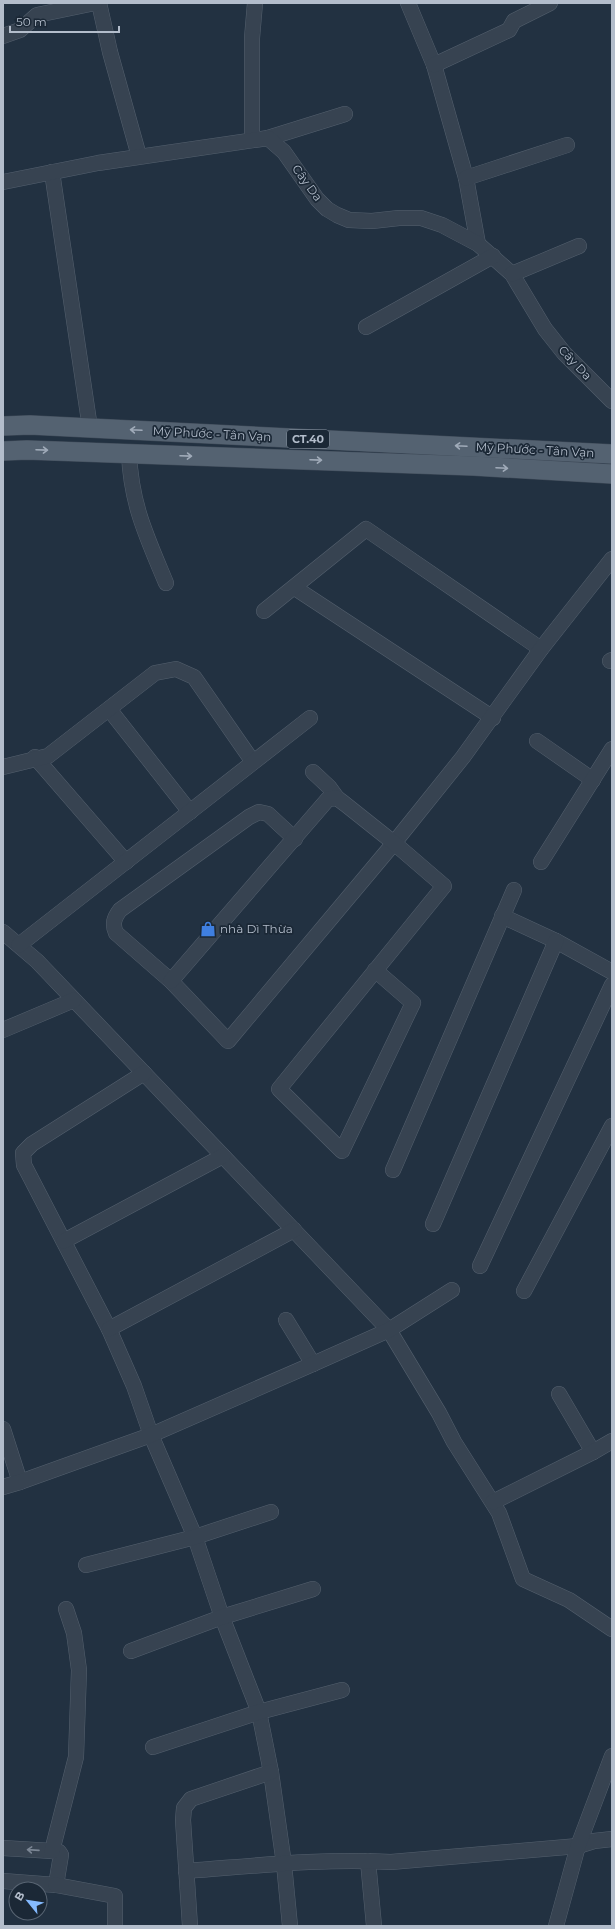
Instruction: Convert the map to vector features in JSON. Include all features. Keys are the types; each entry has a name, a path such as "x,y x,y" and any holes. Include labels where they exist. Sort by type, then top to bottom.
{"main road":[{"name":"Mỹ Phước - Tân Vạn","path":"3,426 90,428 612,454"},
{"name":"Mỹ Phước - Tân Vạn","path":"3,451 27,450 129,453 473,466 612,474"}],"street":[{"path":"3,36 20,30 37,15 95,3"},
{"path":"99,3 110,52 139,156"},
{"path":"252,140 252,38 255,3"},
{"path":"408,3 434,65 466,178 478,244"},
{"path":"434,65 509,30 514,21 517,19 550,3"},
{"path":"3,182 139,156 268,138 345,114"},
{"name":"Cây Da","path":"268,138 284,152 317,199 327,209 337,215 349,220 372,221 399,218 421,218 442,225 478,244 512,274 544,329 564,353 612,401"},
{"path":"466,178 567,145"},
{"path":"52,172 90,428"},
{"path":"512,274 579,246"},
{"path":"366,327 493,256"},
{"path":"129,453 130,478 135,504 166,583"},
{"path":"264,611 295,588 366,529 541,649"},
{"path":"295,839 268,814 259,812 249,817 120,910 114,922 116,933 171,981 228,1041 394,843 493,718 541,649 612,559"},
{"path":"295,588 493,718"},
{"path":"3,767 36,757 48,756 155,673 176,669 194,677 253,762"},
{"path":"109,709 190,812"},
{"path":"19,945 310,718"},
{"path":"537,741 592,780"},
{"path":"541,862 612,749"},
{"path":"36,757 126,862"},
{"path":"313,772 329,787 337,798 394,843 444,886 375,970 279,1089 342,1151 413,1003 375,970"},
{"path":"171,981 328,799 337,798"},
{"path":"393,1170 514,890"},
{"path":"502,916 556,941 612,972"},
{"path":"3,932 37,961 389,1330 439,1413 454,1442 493,1502 507,1532 522,1580 569,1600 612,1629"},
{"path":"434,1224 556,941"},
{"path":"480,1266 612,985"},
{"path":"3,1030 74,1000"},
{"path":"144,1073 32,1144 23,1153 24,1165 109,1329 134,1386 151,1435 195,1537 222,1617 259,1712 271,1772 284,1864 290,1926"},
{"path":"524,1291 612,1126"},
{"path":"64,1241 223,1156"},
{"path":"109,1329 294,1230"},
{"path":"3,1487 151,1435 313,1364 389,1330 452,1290"},
{"path":"286,1320 313,1364"},
{"path":"559,1394 593,1452"},
{"path":"3,1429 20,1482"},
{"path":"493,1502 612,1441"},
{"path":"86,1565 195,1537 271,1512"},
{"path":"131,1651 222,1617 313,1589"},
{"path":"52,1851 76,1757 79,1670 74,1632 66,1609"},
{"path":"153,1747 259,1712 342,1690"},
{"path":"556,1926 578,1846 612,1756"},
{"path":"190,1926 183,1812 187,1803 191,1799 271,1772"},
{"path":"186,1871 284,1864 368,1861 391,1862 578,1846 594,1841 612,1839"},
{"path":"3,1848 59,1852 61,1855 56,1884"},
{"path":"368,1861 374,1926"},
{"path":"3,1881 56,1884 115,1896 115,1926"}],"place":[{"name":"nhà Dì Thừa","path":"208,929"}]}
